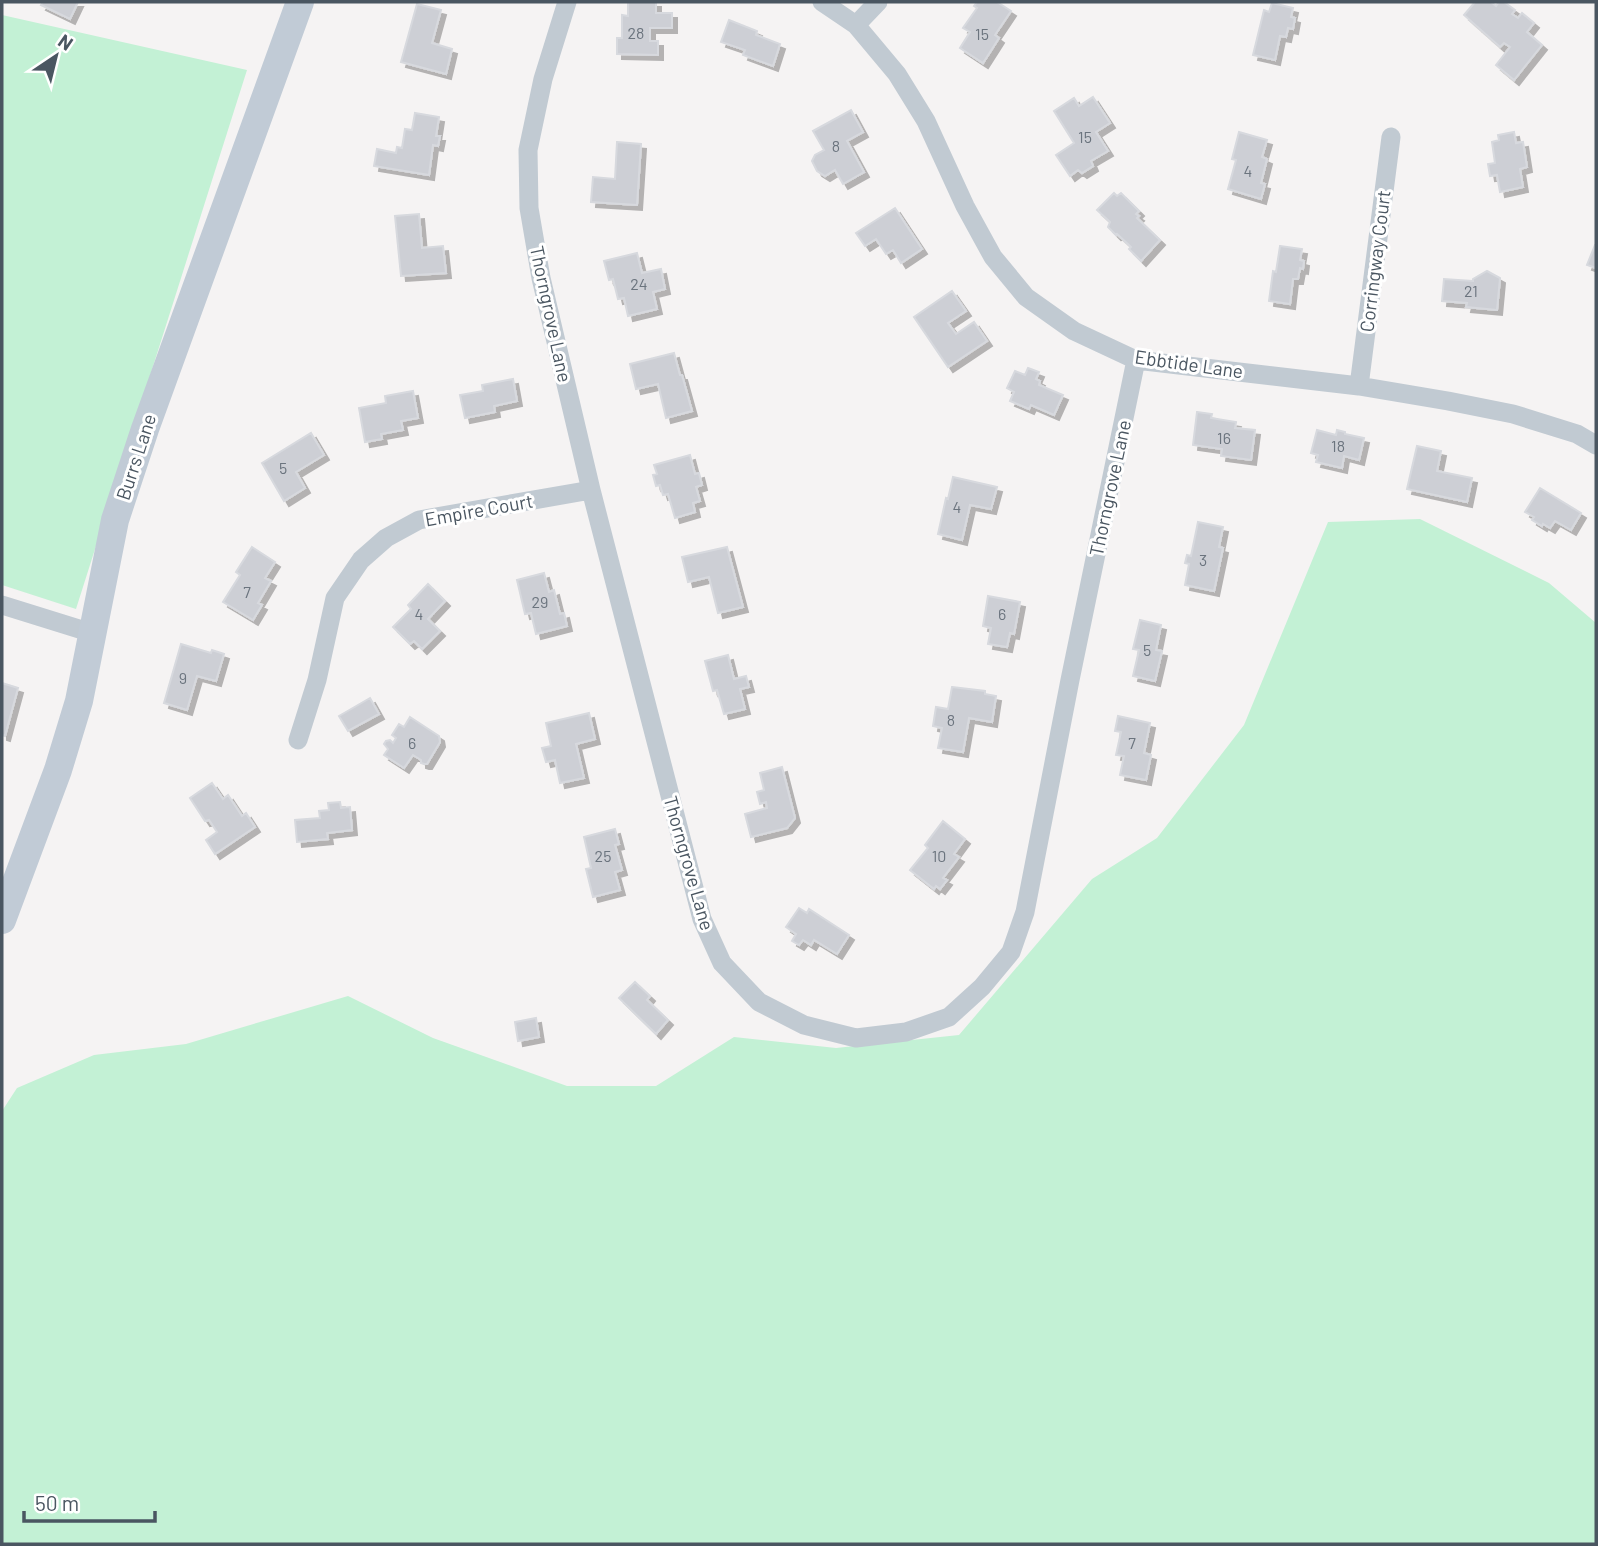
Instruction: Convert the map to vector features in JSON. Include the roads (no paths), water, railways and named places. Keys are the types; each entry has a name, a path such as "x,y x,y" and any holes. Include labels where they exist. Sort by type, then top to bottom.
{"street":[{"name":"Burrs Lane","path":"2,920 58,770 79,701 115,520 145,429 300,2"},
{"name":"Thorngrove Lane","path":"567,2 543,79 528,150 529,208 541,278 591,491 702,919 722,963 758,1002 804,1025 856,1038 906,1032 949,1017 982,987 1011,952 1025,912 1136,360"},
{"name":"Ebbtide Lane","path":"822,2 856,25 897,74 926,121 965,206 993,257 1026,297 1074,331 1136,360 1359,386 1513,414 1577,434 1596,445"},
{"path":"856,25 878,2"},
{"name":"Corringway Court","path":"1359,386 1391,137"},
{"name":"Empire Court","path":"298,740 317,680 335,598 361,560 386,538 418,520 591,491"},
{"path":"2,606 92,633"}]}
